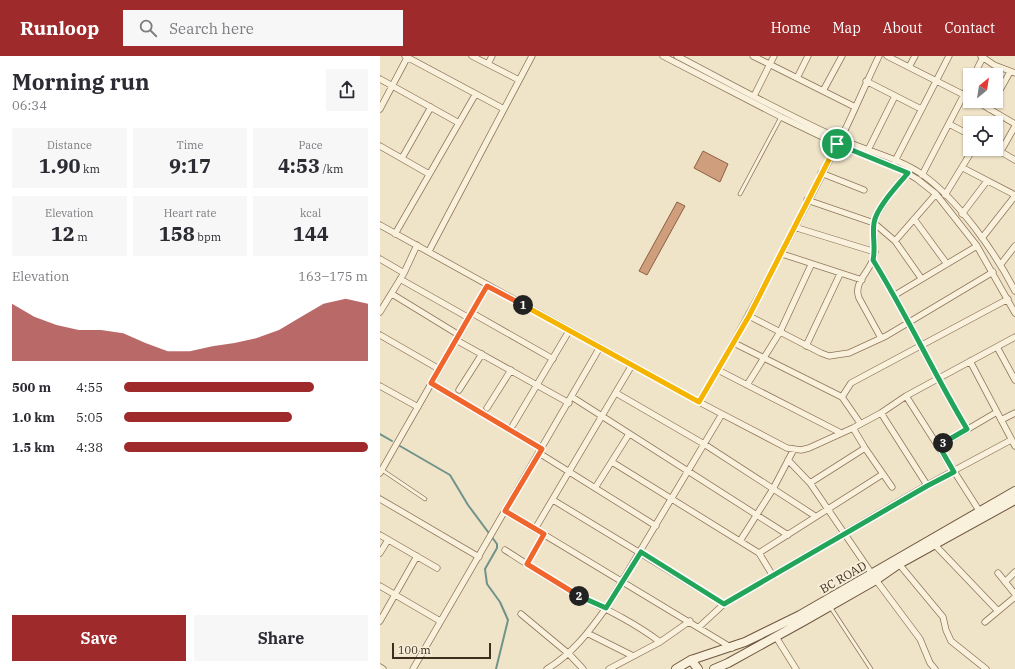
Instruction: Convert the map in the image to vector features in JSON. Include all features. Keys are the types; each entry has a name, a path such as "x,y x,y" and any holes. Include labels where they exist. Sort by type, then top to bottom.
{"street":[{"path":"380,108 407,56 504,110"},
{"path":"472,56 519,80"},
{"path":"488,64 492,56"},
{"path":"429,251 532,56"},
{"path":"662,56 781,117 908,173 936,194 977,246 1015,312"},
{"path":"677,56 839,142 868,150 895,161 922,175 945,195 982,238 1001,264 1015,291"},
{"path":"753,56 855,107"},
{"path":"754,96 774,56"},
{"path":"797,78 808,56"},
{"path":"823,91 842,56"},
{"path":"699,402 734,343 782,254 807,200 839,142 866,81 879,56"},
{"path":"887,56 963,94"},
{"path":"910,67 915,56"},
{"path":"895,161 949,56"},
{"path":"977,68 982,57 1012,73 1003,86"},
{"path":"380,79 459,123"},
{"path":"866,81 921,109"},
{"path":"395,234 475,95"},
{"path":"868,150 895,96"},
{"path":"922,175 963,96"},
{"path":"402,158 431,107"},
{"path":"989,108 1015,125 1003,143"},
{"path":"949,124 963,131"},
{"path":"380,146 429,174"},
{"path":"1003,153 1015,160"},
{"path":"945,195 969,156"},
{"path":"963,168 1015,196 982,238"},
{"path":"821,173 864,190"},
{"path":"881,338 857,293 858,286 873,260 875,252 874,223 878,213 908,173"},
{"path":"962,214 987,181"},
{"path":"895,241 936,194"},
{"path":"807,200 874,223 895,241 921,278"},
{"path":"914,219 947,264"},
{"path":"380,225 429,251 487,286 699,402 794,450 809,448 853,428 881,413 906,396 1015,337"},
{"path":"794,227 875,252"},
{"path":"381,309 404,273 417,245"},
{"path":"894,295 977,246"},
{"path":"1001,264 1015,246"},
{"path":"782,254 811,265 862,280"},
{"path":"380,259 404,273"},
{"path":"873,260 909,321 937,379 967,429"},
{"path":"747,384 780,332 811,265"},
{"path":"749,316 806,346 829,356 838,356 849,353 881,338 993,272"},
{"path":"806,346 840,274"},
{"path":"400,279 553,359"},
{"path":"380,471 487,286"},
{"path":"392,294 482,354 602,417 788,535"},
{"path":"842,397 851,383 1008,299"},
{"path":"513,425 569,331"},
{"path":"380,335 440,369"},
{"path":"734,343 842,397 860,423"},
{"path":"413,669 600,347"},
{"path":"997,347 1015,380"},
{"path":"459,390 482,354"},
{"path":"970,362 1015,446"},
{"path":"535,529 632,365"},
{"path":"487,408 511,370"},
{"path":"718,370 841,433"},
{"path":"431,383 656,526"},
{"path":"380,386 418,407"},
{"path":"616,393 704,444 815,516"},
{"path":"906,396 980,512"},
{"path":"939,446 997,412"},
{"path":"881,413 927,486"},
{"path":"1001,420 1015,413"},
{"path":"547,669 569,654 606,608 641,552 722,414"},
{"path":"853,428 892,487"},
{"path":"595,488 629,434"},
{"path":"699,627 724,604 927,486 1011,440"},
{"path":"810,484 865,448"},
{"path":"740,541 773,489 794,450"},
{"path":"788,460 810,484 828,508 874,577 920,639 930,663 935,669"},
{"path":"612,462 759,553 773,576"},
{"path":"759,553 883,474"},
{"name":"BC ROAD","path":"678,668 690,660 732,648 874,577 896,558 1015,491"},
{"path":"380,499 479,556"},
{"path":"552,500 641,552 724,604"},
{"path":"714,669 776,637 830,606 874,577 1015,500"},
{"path":"505,511 690,621 732,648"},
{"path":"527,564 544,534"},
{"path":"380,535 437,568"},
{"path":"380,553 388,540"},
{"path":"934,544 998,611"},
{"path":"505,550 577,595 606,608 660,642"},
{"path":"380,621 417,556"},
{"path":"899,564 944,617 946,630 951,641 986,669"},
{"path":"1005,582 1015,572"},
{"path":"998,573 1015,594"},
{"path":"380,586 440,621"},
{"path":"985,622 1015,597"},
{"path":"521,614 569,654 583,669"},
{"path":"609,669 660,642 690,621"},
{"path":"587,633 633,656"},
{"path":"776,637 796,669"},
{"path":"690,660 698,669"}],"lane":[{"path":"740,194 781,117"},
{"path":"380,471 425,499"},
{"path":"830,606 871,669"}],"building":[{"path":"703,151 728,164 720,182 694,168"},
{"path":"677,202 685,206 647,275 639,271"}],"waterway":[{"path":"380,434 392,441"},
{"path":"400,446 450,475 468,505 497,544 497,548 485,569 487,584 500,602 508,620 496,669"}],"route":[{"path":"837,144 908,173 894,190 878,213 875,220 875,252 873,260 922,346 937,379 967,429 939,446 954,472 927,486 724,604 641,552 606,608 577,595 527,564 544,534 505,511 542,449 431,383 487,286 699,402 749,316 782,254 807,200 837,144"}]}
